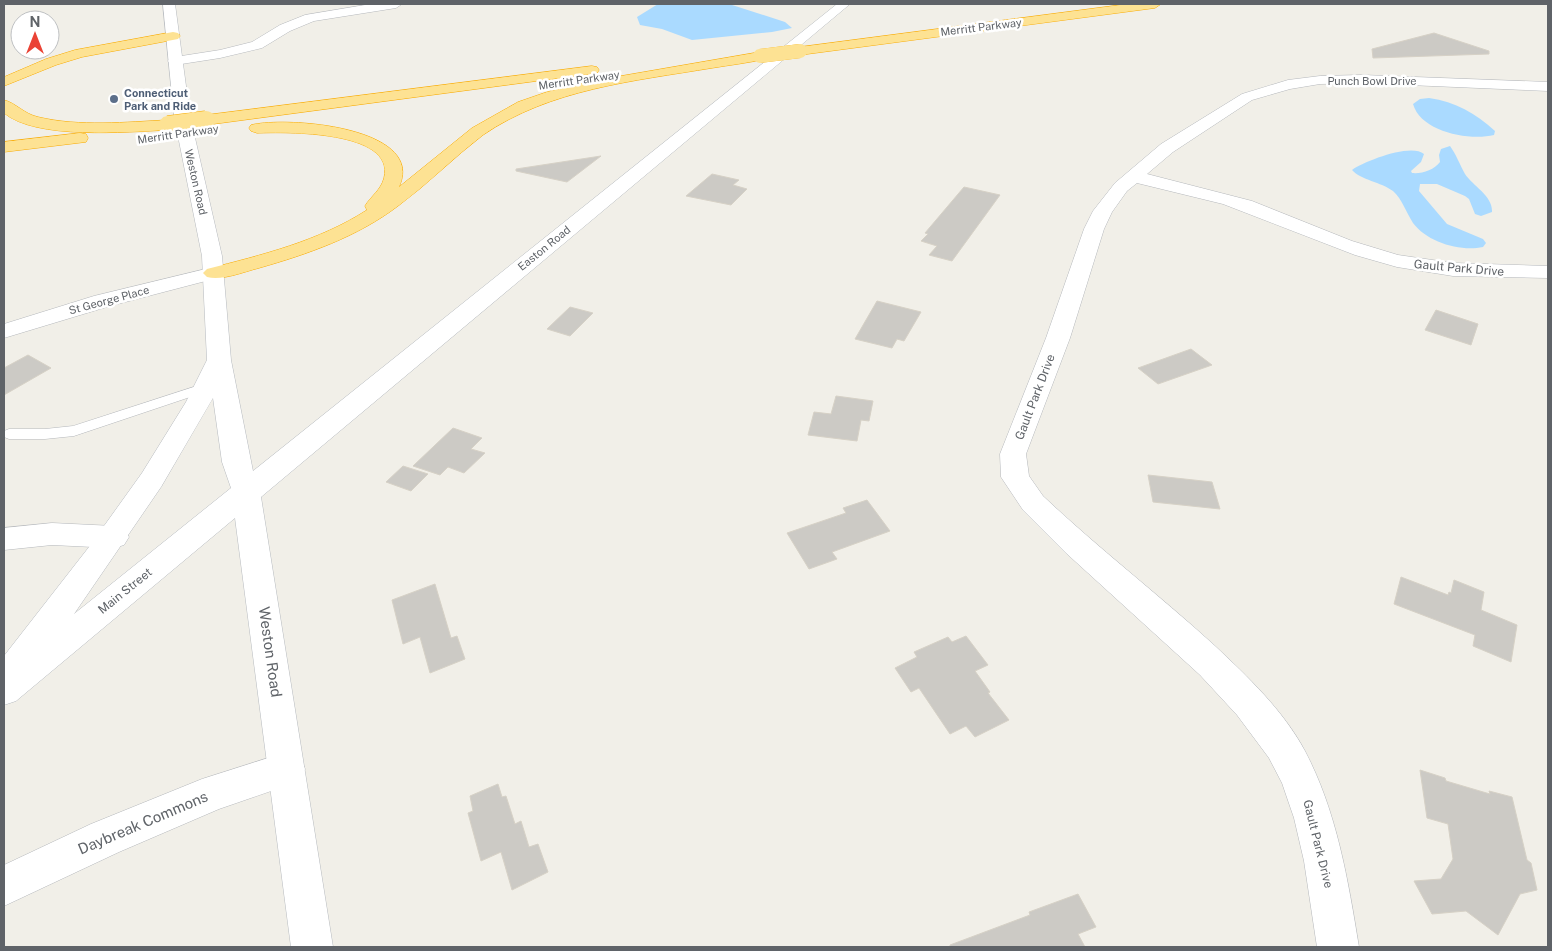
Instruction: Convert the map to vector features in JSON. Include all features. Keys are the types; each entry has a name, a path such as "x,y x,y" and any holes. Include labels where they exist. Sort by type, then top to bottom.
{"highway":[{"name":"Merritt Parkway","path":"4,148 167,131 766,51 812,41 1089,4"},
{"name":"Merritt Parkway","path":"766,51 800,51 1155,4"},
{"path":"4,82 65,58 94,50 173,36"},
{"path":"214,273 293,252 323,242 348,229 392,202 471,135 520,107 556,94 589,86 766,51"},
{"path":"4,97 11,87 31,71"},
{"path":"4,106 9,112 33,122 53,125 167,131"},
{"path":"204,126 321,130 354,137 381,149 389,156 395,167 394,180 384,196 348,229"},
{"name":"Merritt Parkway","path":"113,143 167,131"},
{"path":"4,158 95,146"}],"main road":[{"name":"Weston Road","path":"169,4 188,149 203,213 214,273 219,360 236,462 246,493 312,947"},
{"path":"175,61 220,54 257,45 285,28 310,18 396,4"},
{"name":"Easton Road","path":"246,493 844,4"},
{"name":"Punch Bowl Drive","path":"1132,176 1167,148 1235,103 1253,94 1288,85 1320,80 1362,79 1548,88"},
{"name":"Gault Park Drive","path":"1338,947 1332,903 1312,812 1300,778 1272,732 1245,698 1205,658 1042,512 1023,490 1014,473 1015,449 1058,338 1094,229 1109,202 1132,176 1260,210 1340,245 1398,262 1459,270 1548,272"},
{"name":"St George Place","path":"4,331 102,302 214,273"},
{"name":"Weston Road","path":"4,683 114,537 167,458 219,360"},
{"name":"Main Street","path":"4,690 246,493"},
{"path":"4,539 52,534 114,537"},
{"name":"Daybreak Commons","path":"4,886 105,838 206,796 287,769"}],"lane":[{"path":"9,434 46,434 74,431 206,387"}],"water":[{"path":"658,4 729,4 785,22 792,28 772,32 692,40 662,29 640,25 637,17"},
{"path":"1429,98 1448,102 1465,109 1495,131 1494,135 1472,137 1436,128 1418,114 1413,104 1420,99"},
{"path":"1450,146 1465,174 1486,196 1492,212 1481,216 1475,214 1469,199 1437,184 1420,184 1419,191 1447,224 1483,239 1486,243 1483,247 1454,247 1435,240 1419,230 1413,223 1393,191 1352,170 1377,158 1399,152 1418,151 1424,154 1421,162 1411,171 1412,173 1424,172 1440,162 1439,155 1441,149"}],"building":[{"path":"1434,33 1489,51 1489,54 1373,58 1372,49"},
{"path":"601,156 567,182 516,171 516,169"},
{"path":"712,174 739,180 733,185 747,189 731,205 686,196"},
{"path":"964,187 1000,195 952,261 929,255 937,246 921,241 928,234 925,233"},
{"path":"877,301 921,312 904,341 897,339 892,348 855,339"},
{"path":"570,307 593,313 570,336 547,329"},
{"path":"1436,310 1478,324 1471,345 1425,330"},
{"path":"1191,349 1212,365 1158,384 1138,368"},
{"path":"28,355 51,368 4,395 4,368"},
{"path":"836,396 873,401 869,421 861,420 857,441 808,435 814,412 831,414"},
{"path":"453,428 482,438 471,449 485,453 464,473 448,467 440,475 413,466"},
{"path":"403,466 428,474 411,491 386,482"},
{"path":"1148,475 1212,482 1220,509 1153,502"},
{"path":"867,500 890,531 832,552 837,559 809,569 787,533 846,513 843,508"},
{"path":"1401,577 1448,595 1449,592 1451,593 1454,580 1484,592 1481,610 1517,625 1511,662 1473,646 1475,635 1394,604"},
{"path":"435,584 451,638 457,636 465,659 430,673 420,637 403,644 392,600"},
{"path":"966,636 988,665 975,671 990,692 988,693 1009,720 975,737 966,726 950,734 919,688 911,692 895,668 917,657 914,652 948,637 952,642"},
{"path":"1420,770 1445,778 1446,781 1490,794 1489,791 1512,797 1527,860 1531,863 1537,890 1520,894 1498,935 1466,911 1432,914 1414,881 1441,879 1453,859 1448,824 1427,818"},
{"path":"498,784 502,797 506,796 515,824 521,821 529,847 538,844 548,872 512,890 501,852 481,861 468,813 473,811 470,796"},
{"path":"1078,894 1096,927 1078,934 1085,947 950,947 950,945 1030,915 1029,912"}],"place":[{"name":"Connecticut Park and Ride","path":"114,99"}]}
